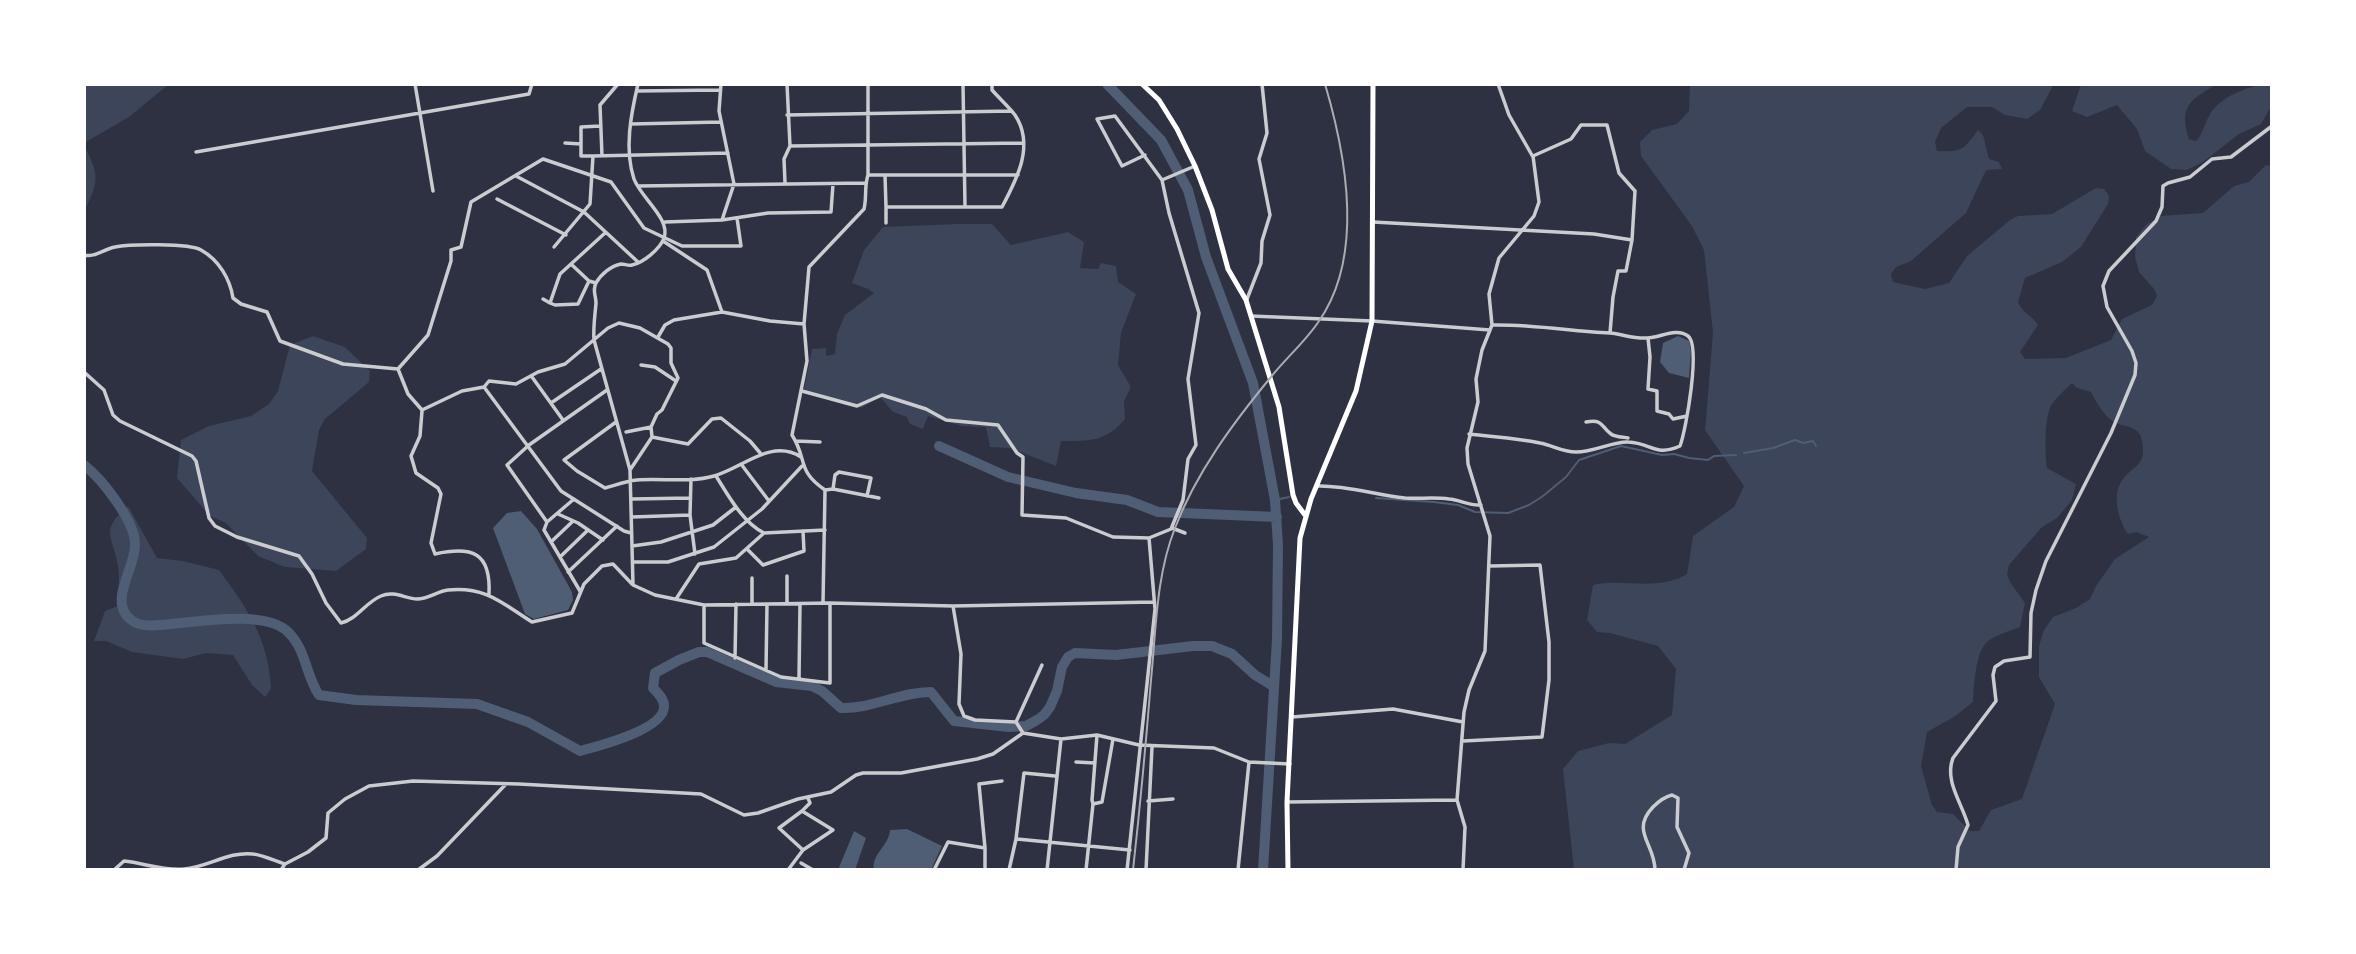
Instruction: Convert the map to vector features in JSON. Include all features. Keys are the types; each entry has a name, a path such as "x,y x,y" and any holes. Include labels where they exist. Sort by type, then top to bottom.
{"highway":[{"path":"1142,84 1165,110 1195,166 1212,210 1228,269 1246,300 1279,407 1293,495 1305,515"},
{"path":"1288,870 1287,764 1297,633 1298,554 1305,515 1356,391 1372,321 1373,84"}],"street":[{"path":"415,84 433,191"},
{"path":"196,152 529,94 532,84"},
{"path":"603,156 600,105 618,84"},
{"path":"633,585 630,470 594,340 596,300 593,293 602,275 615,266 638,262 656,250 664,238 664,222 638,186 629,155 638,84"},
{"path":"721,84 721,122 734,184 722,220"},
{"path":"785,183 784,159 790,146 787,84"},
{"path":"823,603 825,490 802,467 792,435 807,361 804,324 809,267 864,209 867,197 865,183 868,175 868,84"},
{"path":"963,84 965,207"},
{"path":"886,207 1002,207 1023,163 1023,134 1012,111 992,90 992,84"},
{"path":"1246,300 1261,263 1262,241 1270,215 1259,159 1268,133 1262,84"},
{"path":"1463,870 1465,827 1457,800 1463,722 1469,690 1485,651 1490,566 1490,536 1468,464 1467,448 1478,402 1476,379 1491,328 1489,294 1499,258 1534,216 1539,202 1534,157 1509,115 1498,84"},
{"path":"637,91 720,90"},
{"path":"787,115 1012,111"},
{"path":"1145,155 1122,166 1097,118 1115,116 1145,155 1162,180 1169,213 1199,313 1188,379 1196,444 1188,459 1183,500 1172,528"},
{"path":"631,124 721,122"},
{"path":"1534,157 1571,139 1581,125 1607,125 1619,173 1635,191 1632,240 1626,271 1618,271 1610,333"},
{"path":"600,126 581,127 581,156 728,153"},
{"path":"1956,870 1958,847 1968,825 1954,789 1950,767 1953,758 1996,701 1993,675 1995,667 2004,661 2031,657 2031,613 2046,561 2111,433 2135,375 2136,363 2132,351 2107,307 2103,286 2109,271 2156,221 2162,207 2163,187 2190,177 2212,159 2231,157 2272,126"},
{"path":"565,143 581,144"},
{"path":"790,146 1023,143"},
{"path":"554,247 590,205 593,156"},
{"path":"398,369 428,335 451,261 451,250 461,247 471,202 543,159 611,182 644,228 682,246 741,246 737,218"},
{"path":"1162,180 1195,166"},
{"path":"868,175 1018,175"},
{"path":"885,175 886,223"},
{"path":"516,176 584,212 638,262"},
{"path":"664,222 722,220 768,213 831,212 833,183"},
{"path":"638,186 865,183"},
{"path":"497,199 566,235"},
{"path":"1373,222 1594,234 1632,240"},
{"path":"550,303 560,274 605,233"},
{"path":"664,238 707,270 722,312"},
{"path":"84,255 134,244 199,248 211,257 231,282 233,298 241,304 267,312 280,341 343,364 398,369"},
{"path":"571,264 589,281 596,283"},
{"path":"543,299 555,305 578,304 589,281"},
{"path":"658,337 665,325 674,320 722,312 804,324"},
{"path":"1251,316 1491,328 1517,325 1648,338 1679,332 1688,336 1693,343 1689,415 1680,446 1668,451 1660,452 1647,445 1618,442 1606,448 1578,453 1563,451 1543,443 1469,434"},
{"path":"422,410 462,391 484,387 489,381 516,384 538,372 565,364 608,328 619,323 630,324 658,337 671,348 671,363 678,378 651,427 652,437 630,470"},
{"path":"1648,338 1648,388 1657,391 1657,411 1669,414 1673,419 1689,415"},
{"path":"641,365 654,367 676,381"},
{"path":"398,369 408,394 422,410 420,436 411,456 416,473 438,488 441,494 431,543 435,554 451,551 475,553 483,559 490,583 489,594"},
{"path":"551,403 601,369"},
{"path":"84,372 104,390 113,415 120,421 192,456 196,461 209,518 215,526 237,537 299,556 341,623 348,622 383,594 415,599 449,590 489,594 531,622 572,614 580,592 602,566 608,564 617,567 633,585 655,595 704,605 830,603 953,606 1154,602"},
{"path":"532,377 563,420"},
{"path":"484,387 561,491 632,533"},
{"path":"547,522 507,465 529,445 607,390"},
{"path":"802,391 857,406 882,395 946,420 998,425 1017,453 1023,457 1022,515 1066,518 1113,537 1149,538 1172,528 1185,533"},
{"path":"652,437 688,444 712,419 721,418 737,429 761,454"},
{"path":"616,422 564,460 605,488 631,481 716,476 761,454 782,450 794,452 801,457"},
{"path":"1586,422 1604,424 1612,435 1628,438"},
{"path":"626,432 651,427"},
{"path":"796,441 820,442"},
{"path":"741,464 769,501"},
{"path":"633,562 668,562 715,547 769,501 802,467"},
{"path":"833,489 835,475 839,472 871,478 867,496"},
{"path":"716,476 736,507 764,533"},
{"path":"691,479 690,515 695,554"},
{"path":"1317,486 1342,487 1371,494 1409,498 1452,499 1471,506 1481,506"},
{"path":"825,490 833,489 878,498"},
{"path":"632,499 690,498"},
{"path":"574,499 547,522 544,530 580,592"},
{"path":"632,546 661,542 713,525 736,507"},
{"path":"558,514 603,540"},
{"path":"632,517 690,515"},
{"path":"551,542 573,522"},
{"path":"568,572 617,526"},
{"path":"560,557 589,530"},
{"path":"676,600 699,564 736,558 764,533 825,530"},
{"path":"747,548 763,565 804,551 803,531"},
{"path":"1127,870 1154,602 1149,538"},
{"path":"1463,741 1542,737 1549,680 1549,642 1540,565 1490,566"},
{"path":"787,576 787,604"},
{"path":"751,578 752,604"},
{"path":"799,679 800,603"},
{"path":"704,605 704,643 781,677 830,683 830,603"},
{"path":"735,658 736,604"},
{"path":"766,670 767,604"},
{"path":"953,606 961,654 959,704 964,716 975,720 1017,723"},
{"path":"1017,723 1042,665"},
{"path":"1292,718 1393,709 1463,722"},
{"path":"1017,723 1022,732"},
{"path":"281,870 285,864 308,852 326,838 328,813 345,799 369,786 413,781 701,794 744,815 831,792 863,773 901,774 977,760 993,754 1022,732 1060,738 1097,735 1152,747 1214,748 1251,763 1287,764"},
{"path":"1086,870 1097,735"},
{"path":"1047,870 1060,738"},
{"path":"1093,804 1102,802 1113,739"},
{"path":"1146,870 1152,747"},
{"path":"1076,762 1095,763"},
{"path":"1238,870 1251,763"},
{"path":"1009,870 1016,839 1024,773 1055,776"},
{"path":"985,870 979,784 1002,781"},
{"path":"418,870 437,856 506,784"},
{"path":"1656,870 1642,827 1651,809 1664,797 1672,795 1678,798 1677,827 1689,853 1684,870"},
{"path":"803,850 779,828 810,803 808,798"},
{"path":"1148,800 1173,799"},
{"path":"1287,802 1457,800"},
{"path":"788,870 803,850 833,830 802,811"},
{"path":"1016,839 1130,850"},
{"path":"934,870 948,842 985,848"},
{"path":"114,870 124,861 148,867 181,870 230,855 254,853 285,864"},
{"path":"801,863 813,870"}],"shaded area":[{"path":"84,84 169,84 129,117 84,143"},
{"path":"1690,84 2054,84 2040,110 2027,119 2005,115 1992,107 1967,107 1941,128 1935,142 1937,151 1962,148 1978,130 1983,135 1989,159 1999,162 2002,169 1986,170 1966,213 1911,261 1896,267 1891,274 1893,282 1925,289 1949,283 1967,256 2010,220 2018,216 2052,214 2096,188 2104,189 2109,196 2108,204 2081,247 2062,262 2025,278 2018,302 2038,325 2020,352 2025,359 2066,358 2111,340 2122,319 2152,305 2157,296 2139,272 2135,257 2136,237 2147,224 2161,216 2203,213 2234,186 2249,182 2266,165 2272,166 2272,870 1574,870 1563,769 1578,751 1609,743 1625,744 1672,715 1676,669 1658,646 1597,632 1587,620 1593,585 1652,584 1687,574 1693,536 1734,507 1744,486 1705,430 1713,333 1704,250 1692,226 1641,156 1640,142 1652,130 1677,124 1689,111","holes":["2072,383 2077,388 2091,392 2110,419 2134,429 2141,437 2143,455 2121,482 2117,501 2119,516 2128,534 2136,532 2149,537 2115,559 2090,599 2053,617 2044,630 2039,646 2039,677 2055,704 2022,799 1991,810 1979,831 1970,831 1953,814 1937,812 1932,805 1921,766 1927,732 1954,717 1973,702 1980,653 1988,641 2020,627 2025,603 2010,582 2007,574 2009,565 2042,527 2057,518 2072,500 2076,484 2047,468 2046,435 2052,404"]},
{"path":"2081,84 2217,84 2194,99 2186,111 2189,139 2196,141 2213,109 2236,93 2255,86 2272,84 2272,105 2261,124 2239,134 2203,162 2187,170 2171,169 2145,151 2137,129 2117,105 2087,117 2072,111"},
{"path":"84,145 96,178 84,211"},
{"path":"992,224 1011,245 1068,232 1084,242 1080,268 1098,269 1101,263 1116,266 1118,282 1136,294 1121,333 1118,365 1131,387 1124,401 1125,419 1111,432 1096,439 1061,441 1056,466 1010,448 990,447 986,427 962,426 928,416 923,429 910,424 907,417 893,412 880,397 861,408 804,389 812,349 826,348 826,356 835,354 837,334 845,315 874,293 852,283 864,250 883,227"},
{"path":"313,336 345,347 370,371 369,382 325,419 319,430 312,471 367,538 366,549 336,571 285,567 258,556 226,523 210,516 177,478 181,440 209,426 251,416 269,404 278,391 290,345"},
{"path":"1678,336 1689,341 1689,378 1669,373 1660,362 1663,343"},
{"path":"128,506 157,558 219,570 247,611 261,639 271,689 265,697 252,685 233,655 206,653 183,659 132,652 106,641 94,641 105,611 118,606 119,571 110,534 119,514"},
{"path":"521,511 537,529 572,592 573,600 568,610 534,619 525,614 493,528 507,513"},
{"path":"907,829 942,846 931,870 874,870 875,859 887,841 890,830"},
{"path":"854,831 866,838 855,870 838,870"}],"waterway":[{"path":"1107,84 1161,140 1188,190 1206,257 1253,383 1275,500 1278,545 1277,639 1263,870"},
{"path":"1744,453 1773,448 1795,440 1803,443 1813,441 1816,446"},
{"path":"939,446 1008,477 1076,493 1127,500 1158,512 1277,517"},
{"path":"1376,498 1458,505 1475,512 1508,513 1543,496 1566,477 1579,460 1621,446 1662,455 1674,454 1708,460 1714,456 1736,455"},
{"path":"84,465 116,501 134,535 134,553 122,593 124,611 133,621 152,625 247,619 278,625 295,640 319,695 356,700 477,704 528,722 580,751 630,735 654,722 664,706 653,688 655,673 699,652 707,652 776,682 812,686 841,708 931,692 954,721 1009,727 1026,726 1044,715 1057,691 1062,667 1068,657 1075,653 1116,655 1212,646 1232,654 1255,675 1273,686"},
{"path":"1275,500 1289,497"}],"railway":[{"path":"1133,870 1158,603 1164,565 1175,528 1205,468 1229,430 1319,321 1333,295 1342,266 1347,236 1347,204 1339,142 1325,84"}]}
